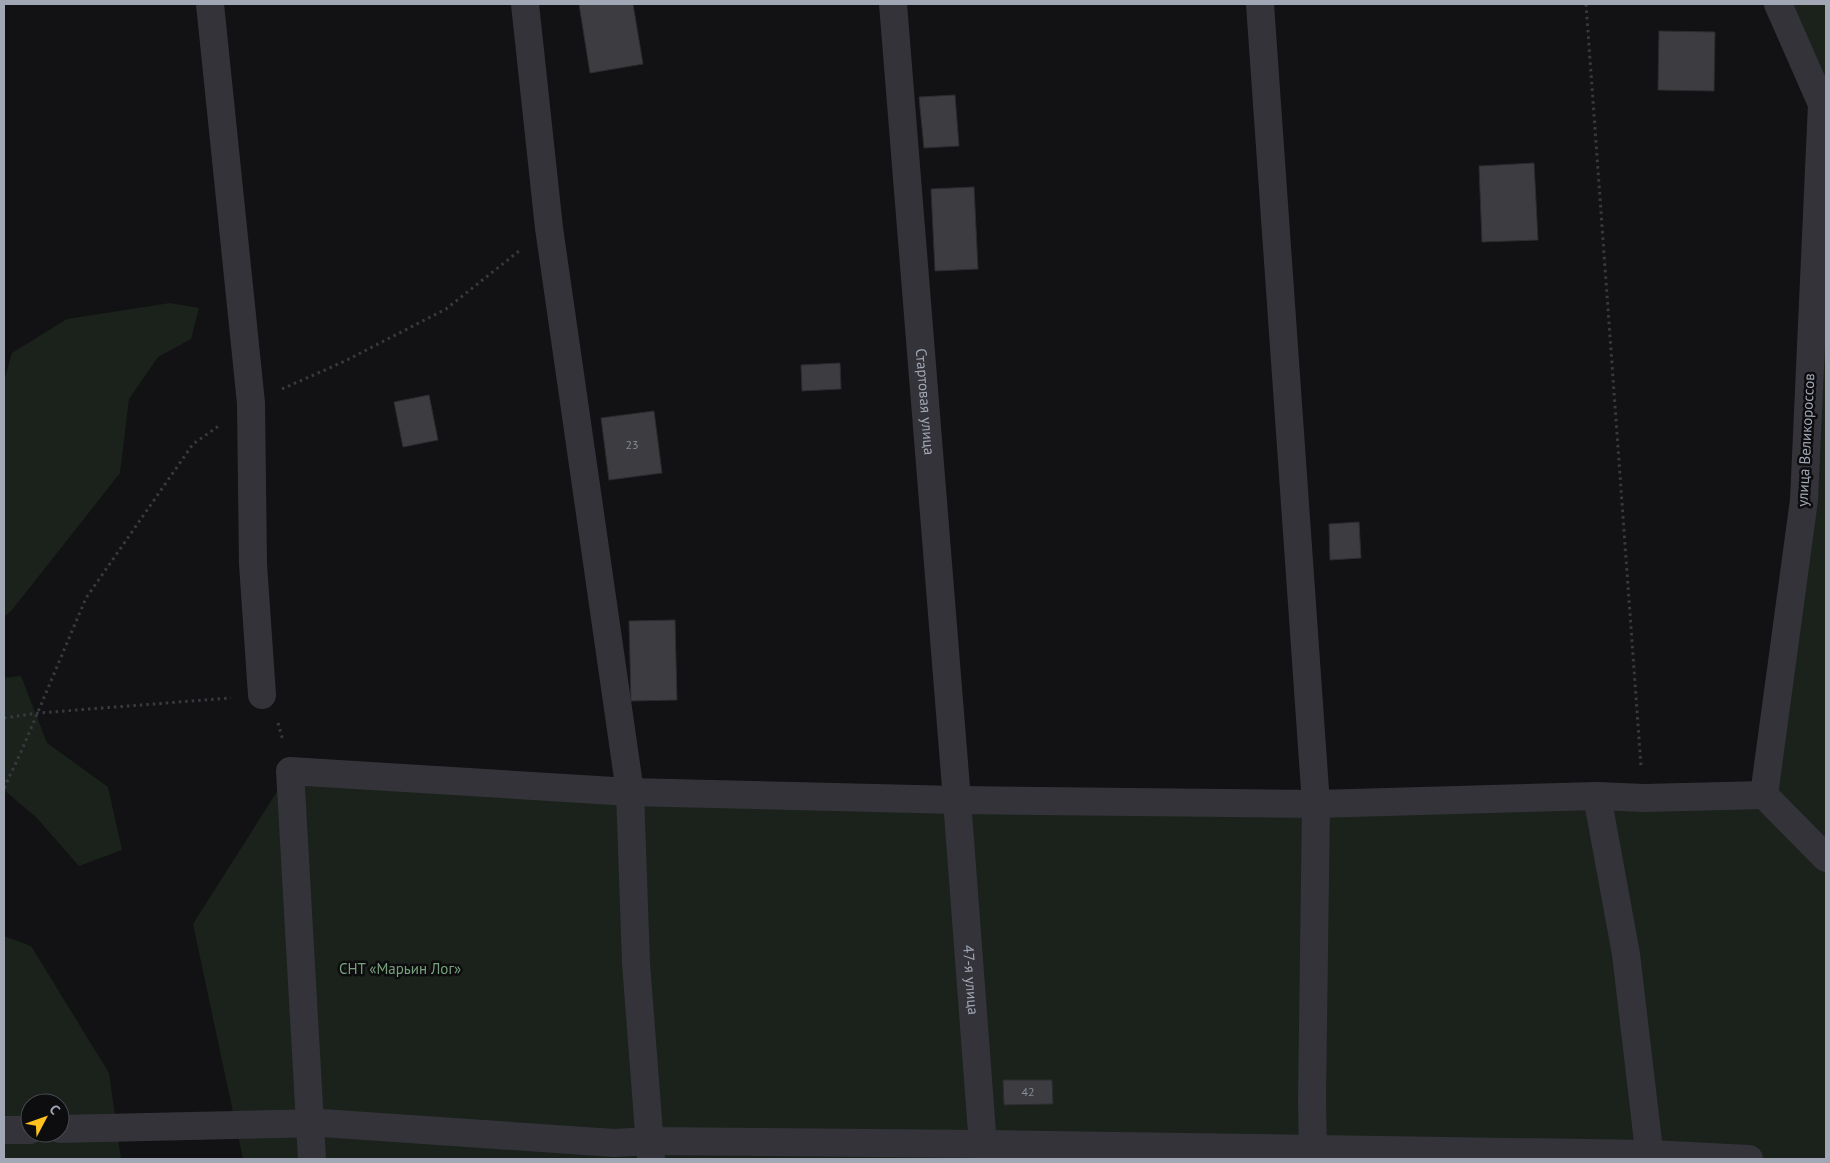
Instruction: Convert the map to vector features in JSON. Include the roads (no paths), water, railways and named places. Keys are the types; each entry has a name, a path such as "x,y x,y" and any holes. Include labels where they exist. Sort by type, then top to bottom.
{"street":[{"path":"210,4 250,403 252,564 262,695"},
{"path":"525,4 550,228 630,792 636,963 651,1150"},
{"name":"Стартовая улица","path":"893,4 957,800"},
{"path":"1260,4 1316,804 1312,974 1313,1154"},
{"name":"улица Великороссов","path":"1764,795 1804,500 1822,183 1822,104 1778,4"},
{"path":"312,1159 290,770 630,792 957,800 1316,804 1597,796 1644,798 1764,795 1826,858"},
{"path":"1597,796 1626,954 1650,1157"},
{"name":"47-я улица","path":"957,800 984,1152"},
{"path":"70,1129 310,1123 614,1143 651,1150 1749,1159"},
{"path":"4,1130 20,1130"}],"park label":[{"name":"СНТ «Марьин Лог»","path":"400,969"}]}
